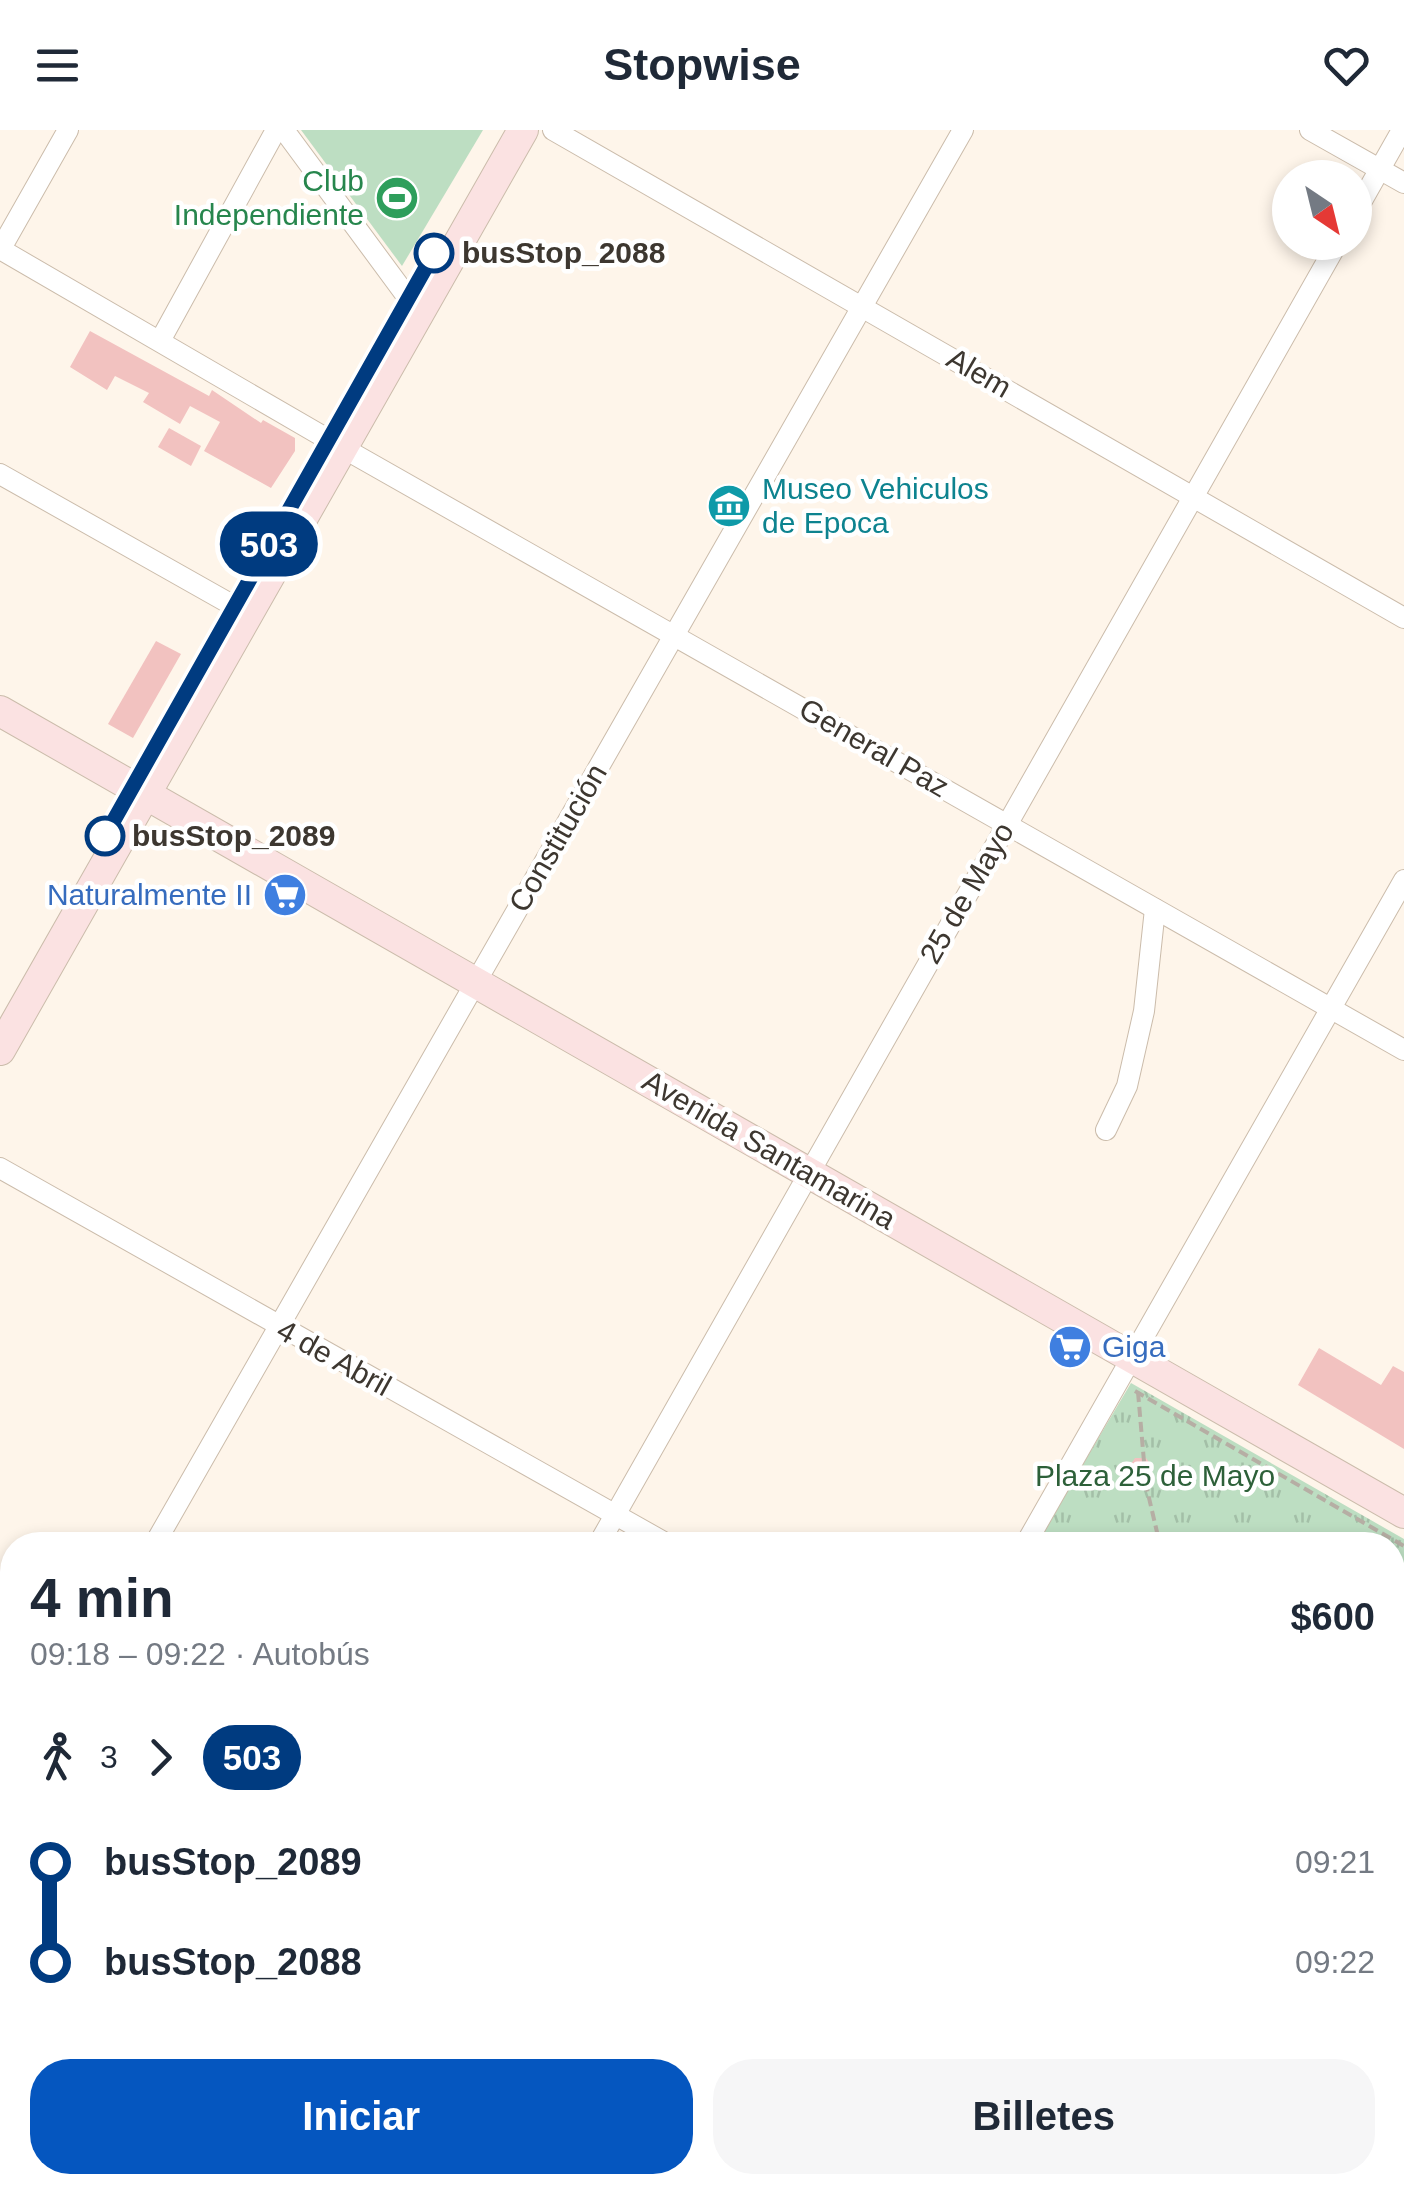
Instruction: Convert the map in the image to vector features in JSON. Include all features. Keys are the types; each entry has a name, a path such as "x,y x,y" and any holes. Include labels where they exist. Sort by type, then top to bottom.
{"main road":[{"path":"0,1050 140,790 336,444 408,298 505,130"},
{"path":"0,1020 140,790 234,606 524,130"},
{"name":"Avenida Santamarina","path":"0,711 1404,1513"}],"street":[{"path":"0,250 68,130"},
{"path":"160,341 276,130"},
{"path":"284,130 408,298"},
{"name":"Alem","path":"554,130 1404,618"},
{"name":"Constitución","path":"161,1532 962,130"},
{"path":"1310,130 1404,183"},
{"path":"1372,183 1402,130"},
{"name":"General Paz","path":"0,250 1404,1050"},
{"name":"25 de Mayo","path":"606,1532 1328,260"},
{"path":"0,474 234,606"},
{"path":"1033,1532 1404,880"},
{"path":"1106,1130 1127,1086 1144,1011 1156,909"},
{"name":"4 de Abril","path":"0,1168 647,1532"}],"path":[{"path":"1157,1532 1146,1485 1136,1391 1380,1532"}],"green space":[{"name":"Club Independiente","path":"301,130 483,130 402,266"},
{"name":"Plaza 25 de Mayo","path":"1131,1383 1392,1532 1043,1532"}],"building":[{"path":"90,331 209,396 212,390 261,423 263,420 295,438 295,451 271,488 204,451 220,422 190,406 180,424 143,402 149,393 115,376 107,390 70,367"},
{"path":"169,428 201,446 191,466 158,447"},
{"path":"156,641 181,654 133,738 108,724"},
{"path":"1319,1348 1381,1385 1393,1366 1404,1372 1404,1449 1298,1385"},
{"path":"1135,1458 1146,1458 1153,1468 1149,1478 1134,1479 1129,1467"}],"bus line":[{"name":"503","path":"105,836 434,253"}],"place":[{"name":"Club Independiente","path":"397,198"},
{"name":"busStop_2088","path":"434,253"},
{"name":"Museo Vehiculos de Epoca","path":"729,506"},
{"name":"busStop_2089","path":"105,836"},
{"name":"Naturalmente II","path":"285,895"},
{"name":"Giga","path":"1070,1347"}]}
